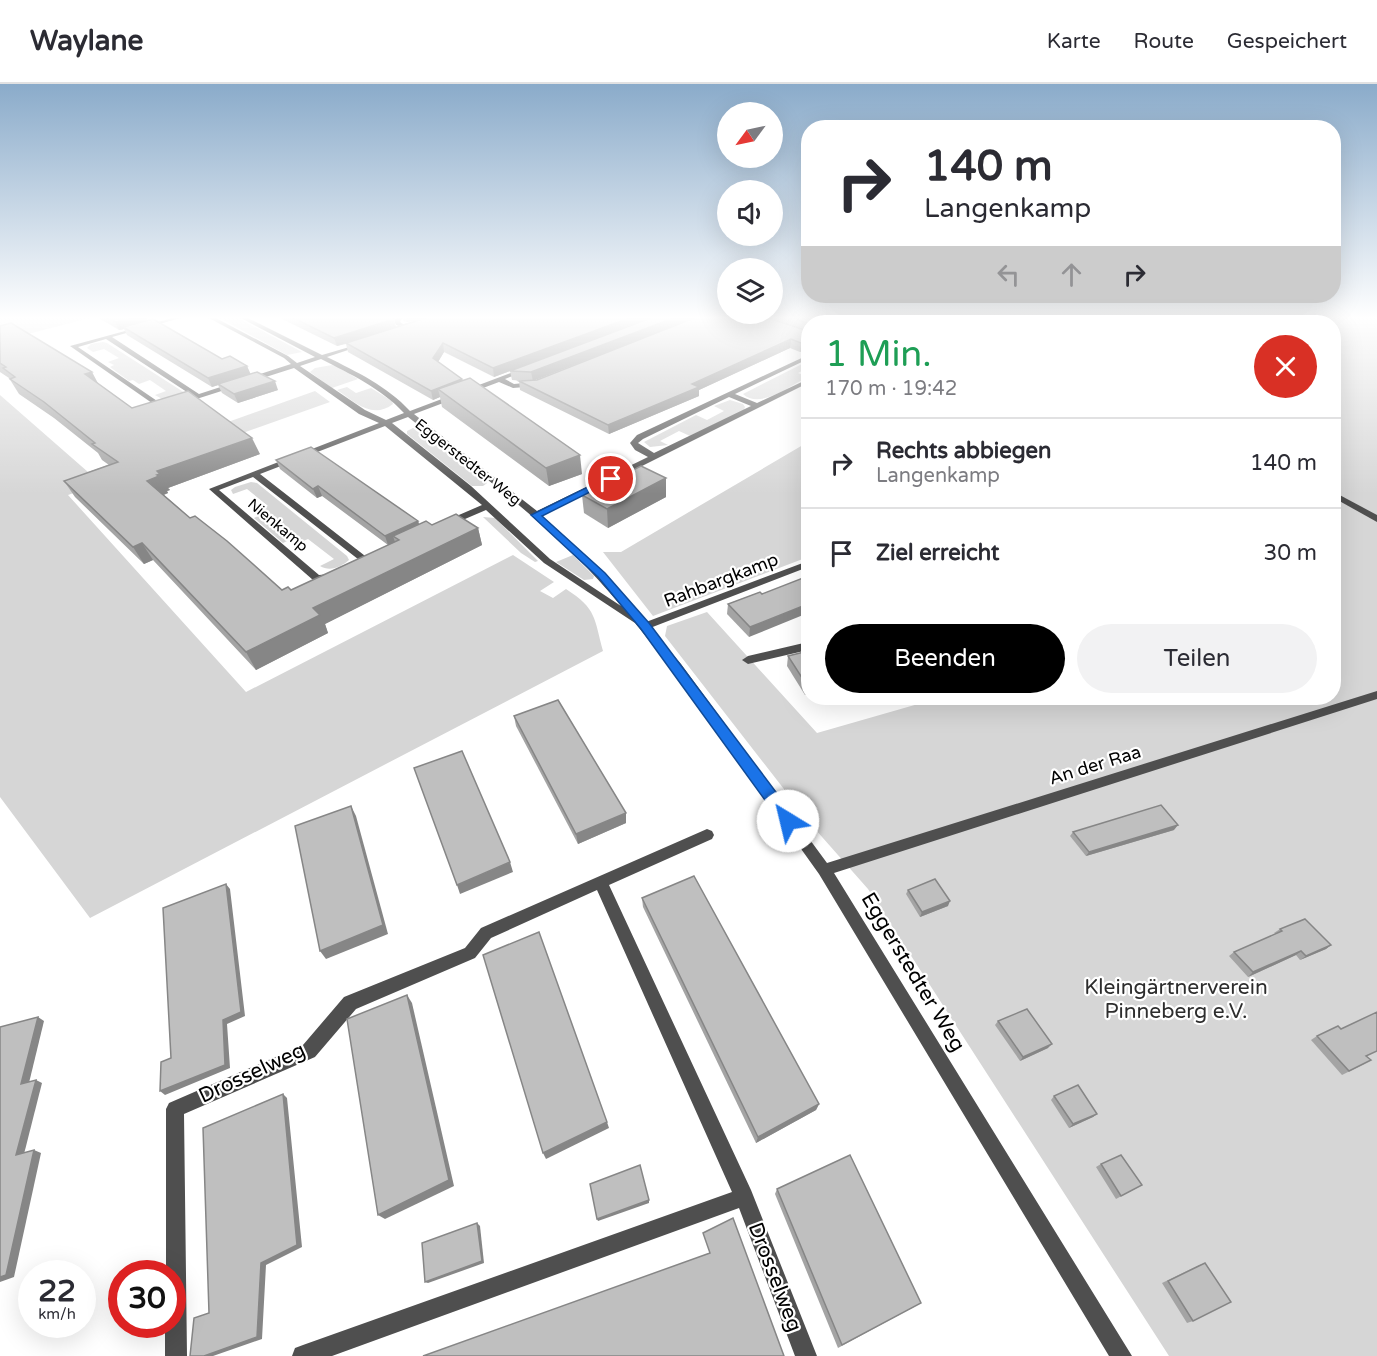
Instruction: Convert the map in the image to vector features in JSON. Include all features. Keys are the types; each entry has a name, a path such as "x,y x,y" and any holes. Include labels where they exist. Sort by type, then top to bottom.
{"street":[{"path":"115,375 162,408 261,375"},
{"path":"166,375 198,396"},
{"name":"Eggerstedter Weg","path":"311,375 362,412 387,423 488,506 519,514 547,561 645,626"},
{"name":"Eggerstedter Weg","path":"360,375 396,399 409,414 519,514 602,575 645,626 824,870 1121,1356"},
{"path":"409,414 508,375"},
{"path":"655,457 638,448 634,443 640,437 770,375"},
{"path":"499,379 513,386 522,387 544,380"},
{"path":"519,514 655,457 801,384"},
{"path":"730,395 758,406"},
{"name":"Eggerstedter Weg","path":"387,423 409,414"},
{"name":"Nienkamp","path":"339,574 330,578 317,578 213,489 387,423"},
{"name":"Nienkamp","path":"254,473 361,563 376,556"},
{"path":"1341,499 1377,519"},
{"path":"440,527 488,506"},
{"name":"Rahbargkamp","path":"645,626 801,567"},
{"path":"748,660 801,648"},
{"name":"An der Raa","path":"824,870 1377,695"},
{"name":"Drosselweg","path":"176,1356 175,1109 309,1051 350,1004 470,953 486,933 707,835"},
{"name":"Drosselweg","path":"601,883 744,1197 806,1356"},
{"path":"303,1356 744,1197"}],"green space":[{"path":"121,375 157,375 185,393 164,400 155,395 166,391 150,380 139,384 133,380 129,381"},
{"path":"315,375 352,375 358,379 332,388"},
{"path":"780,375 801,375 801,381 767,398 750,398 743,394"},
{"name":"Kleingärtnerverein Pinneberg e.V.","path":"1341,375 1377,375 1377,1356 1169,1356 868,889 815,829 665,636 667,626 707,612 817,733 915,705 1341,705"},
{"path":"347,387 356,393 371,388 392,401 393,404 378,410 364,408 337,390"},
{"path":"315,391 330,402 68,495 246,692 513,555 554,582 540,591 553,598 566,589 584,602 596,622 603,651 90,918 0,797 0,395 88,472"},
{"path":"730,400 743,404 744,410 690,436 679,431 660,441 668,445 650,447 644,442 696,415 707,420 724,411 714,406"},
{"path":"413,428 422,429 487,480 487,483 483,486 472,486 407,434 407,431"},
{"path":"801,446 801,560 653,616 603,552 621,552"},
{"path":"251,482 257,483 349,560 335,568 324,568 320,566 334,559 308,539 294,545 289,540 283,543 254,518 258,516 254,512 268,506 247,489 233,494 231,490"},
{"path":"483,517 495,518 538,561 535,562 521,553"},
{"path":"573,555 594,576 593,579 584,580 556,562"}],"building":[{"path":"13,375 87,375 132,408 188,391 252,438 157,471 159,476 147,481 190,518 195,516 227,541 282,590 288,587 291,590 399,540 393,536 426,521 432,525 456,514 478,528 313,608 320,615 246,652 142,543 133,547 64,481 118,462 92,444 95,443 44,402 10,379 15,377"},
{"path":"246,375 264,375 275,381 234,394 218,384"},
{"path":"403,375 457,375 462,379 431,391"},
{"path":"549,375 711,375 692,384 699,387 608,425 519,381 537,380"},
{"path":"470,378 580,455 546,468 438,389"},
{"path":"311,447 418,521 385,536 318,486 313,489 276,460"},
{"path":"641,466 666,478 607,509 582,495"},
{"path":"801,579 801,607 750,627 728,604 760,592 762,594"},
{"path":"801,653 801,676 788,656"},
{"path":"558,700 626,813 576,834 514,716"},
{"path":"462,751 510,862 457,885 414,768"},
{"path":"1161,805 1178,825 1089,852 1073,832"},
{"path":"351,806 383,925 320,951 295,826"},
{"path":"694,876 819,1104 758,1137 642,898"},
{"path":"935,879 950,901 922,912 908,890"},
{"path":"226,884 241,1012 223,1020 225,1065 160,1091 161,1062 171,1058 163,908"},
{"path":"1305,919 1331,945 1306,956 1301,951 1253,972 1234,952 1282,931 1280,929"},
{"path":"539,932 607,1122 543,1153 483,955"},
{"path":"407,995 449,1180 378,1215 347,1019"},
{"path":"1027,1009 1052,1044 1023,1057 998,1021"},
{"path":"1377,1012 1377,1051 1366,1056 1371,1060 1349,1071 1317,1036 1338,1026 1341,1029"},
{"path":"38,1017 21,1084 36,1080 16,1155 34,1150 6,1275 0,1277 0,1027"},
{"path":"1078,1085 1097,1114 1073,1124 1054,1096"},
{"path":"283,1094 297,1245 261,1263 257,1337 204,1356 190,1356 194,1318 209,1313 203,1128"},
{"path":"850,1155 921,1303 842,1345 777,1189"},
{"path":"1121,1155 1142,1185 1121,1196 1101,1164"},
{"path":"640,1165 649,1200 597,1219 590,1184"},
{"path":"733,1218 784,1356 423,1356 710,1253 703,1233"},
{"path":"477,1223 482,1261 425,1282 422,1243"},
{"path":"1205,1263 1231,1302 1193,1321 1168,1281"}],"route":[{"path":"611,479 536,515 602,575 645,626 788,821"}]}
